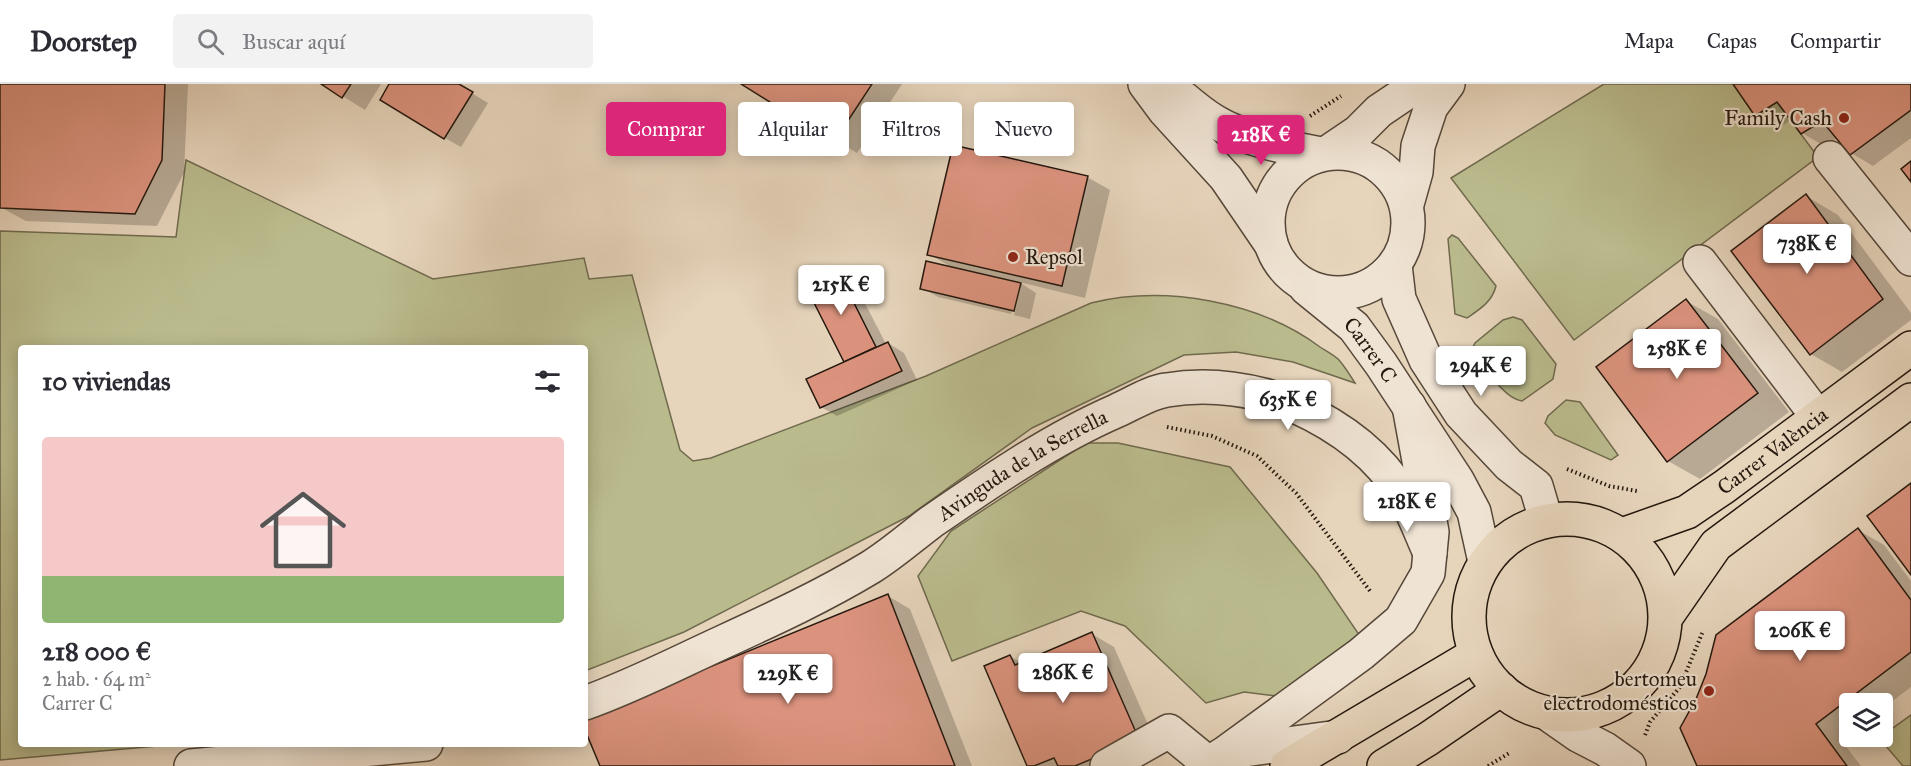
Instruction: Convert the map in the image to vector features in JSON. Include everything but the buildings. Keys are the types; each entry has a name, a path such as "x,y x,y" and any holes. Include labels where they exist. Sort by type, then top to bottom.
{"main road":[{"name":"Carrer València","path":"1622,535 1687,512 1911,348"},
{"name":"Carrer València","path":"1666,617 1716,545 1911,400"},
{"path":"1546,520 1591,521 1622,535 1638,548 1651,565 1665,600 1666,617 1662,644 1652,668 1635,688 1613,704 1588,713 1548,714 1528,708 1513,700 1486,673 1476,654 1470,631 1469,608 1474,585 1485,562 1501,544 1522,529 1546,520"},
{"path":"1287,766 1476,654"},
{"path":"1384,766 1501,689"}],"street":[{"path":"1145,84 1165,111 1226,178 1271,244 1282,266 1298,281 1317,291 1339,294 1360,290 1380,280 1395,265 1406,246 1409,224 1407,204 1398,185 1385,169 1367,158 1347,153 1324,154 1287,148 1214,122 1166,84"},
{"path":"1271,244 1267,221 1271,199 1282,179 1299,164 1324,154 1358,132 1379,111 1419,84"},
{"path":"1407,204 1416,172 1418,146 1431,107 1448,84"},
{"path":"1830,158 1911,259"},
{"path":"1700,262 1818,417"},
{"name":"Carrer C","path":"1395,265 1399,299 1426,360 1461,414 1509,465 1536,486 1546,520"},
{"name":"Carrer C","path":"1298,281 1354,327 1409,406 1457,480 1474,512 1485,562"},
{"name":"Avinguda de la Serrella","path":"588,701 624,689 806,604 872,566 932,522 1059,440 1101,417 1164,390 1195,387 1226,388 1257,394 1315,415 1364,450 1385,471 1403,495 1430,554"},
{"path":"1212,760 1361,654 1401,620 1428,573 1432,532 1409,406"},
{"path":"1548,714 1578,735 1605,749 1636,752"},
{"path":"1107,766 1169,731 1212,760 1338,737"},
{"path":"191,766 394,747"}],"path":[{"path":"1308,118 1342,95"},
{"path":"1157,426 1212,436 1257,456 1296,493 1370,591"},
{"path":"1559,466 1609,486 1645,492"},
{"path":"1636,752 1650,722 1680,687 1703,629"},
{"path":"1488,766 1511,752"}],"green space":[{"path":"1604,84 1733,84 1755,116 1777,102 1818,157 1574,340 1451,178"},
{"path":"186,160 433,279 584,258 589,279 632,275 680,450 693,461 711,458 926,376 1091,303 1120,298 1180,297 1210,301 1268,318 1295,331 1335,356 1355,383 1293,362 1236,352 1184,355 1032,428 909,516 684,632 588,670 588,345 18,345 18,747 146,747 0,760 0,231 176,237"},
{"path":"1452,235 1458,238 1496,286 1488,301 1467,318 1455,314 1448,239"},
{"path":"1513,317 1522,320 1556,364 1553,379 1522,401 1515,399 1502,389 1475,354 1473,347 1503,320"},
{"path":"1566,400 1580,402 1618,455 1611,460 1555,435 1545,423 1548,416"},
{"path":"1086,443 1118,443 1230,467 1317,573 1362,639 1285,697 1244,692 1206,703 1125,626 1081,611 952,661 918,576 951,531"},
{"path":"1911,715 1911,766 1903,766 1887,747 1893,747 1893,728"}],"place":[{"name":"Family Cash","path":"1844,118"},
{"name":"Repsol","path":"1013,257"},
{"name":"bertomeu electrodomésticos","path":"1709,691"}]}
